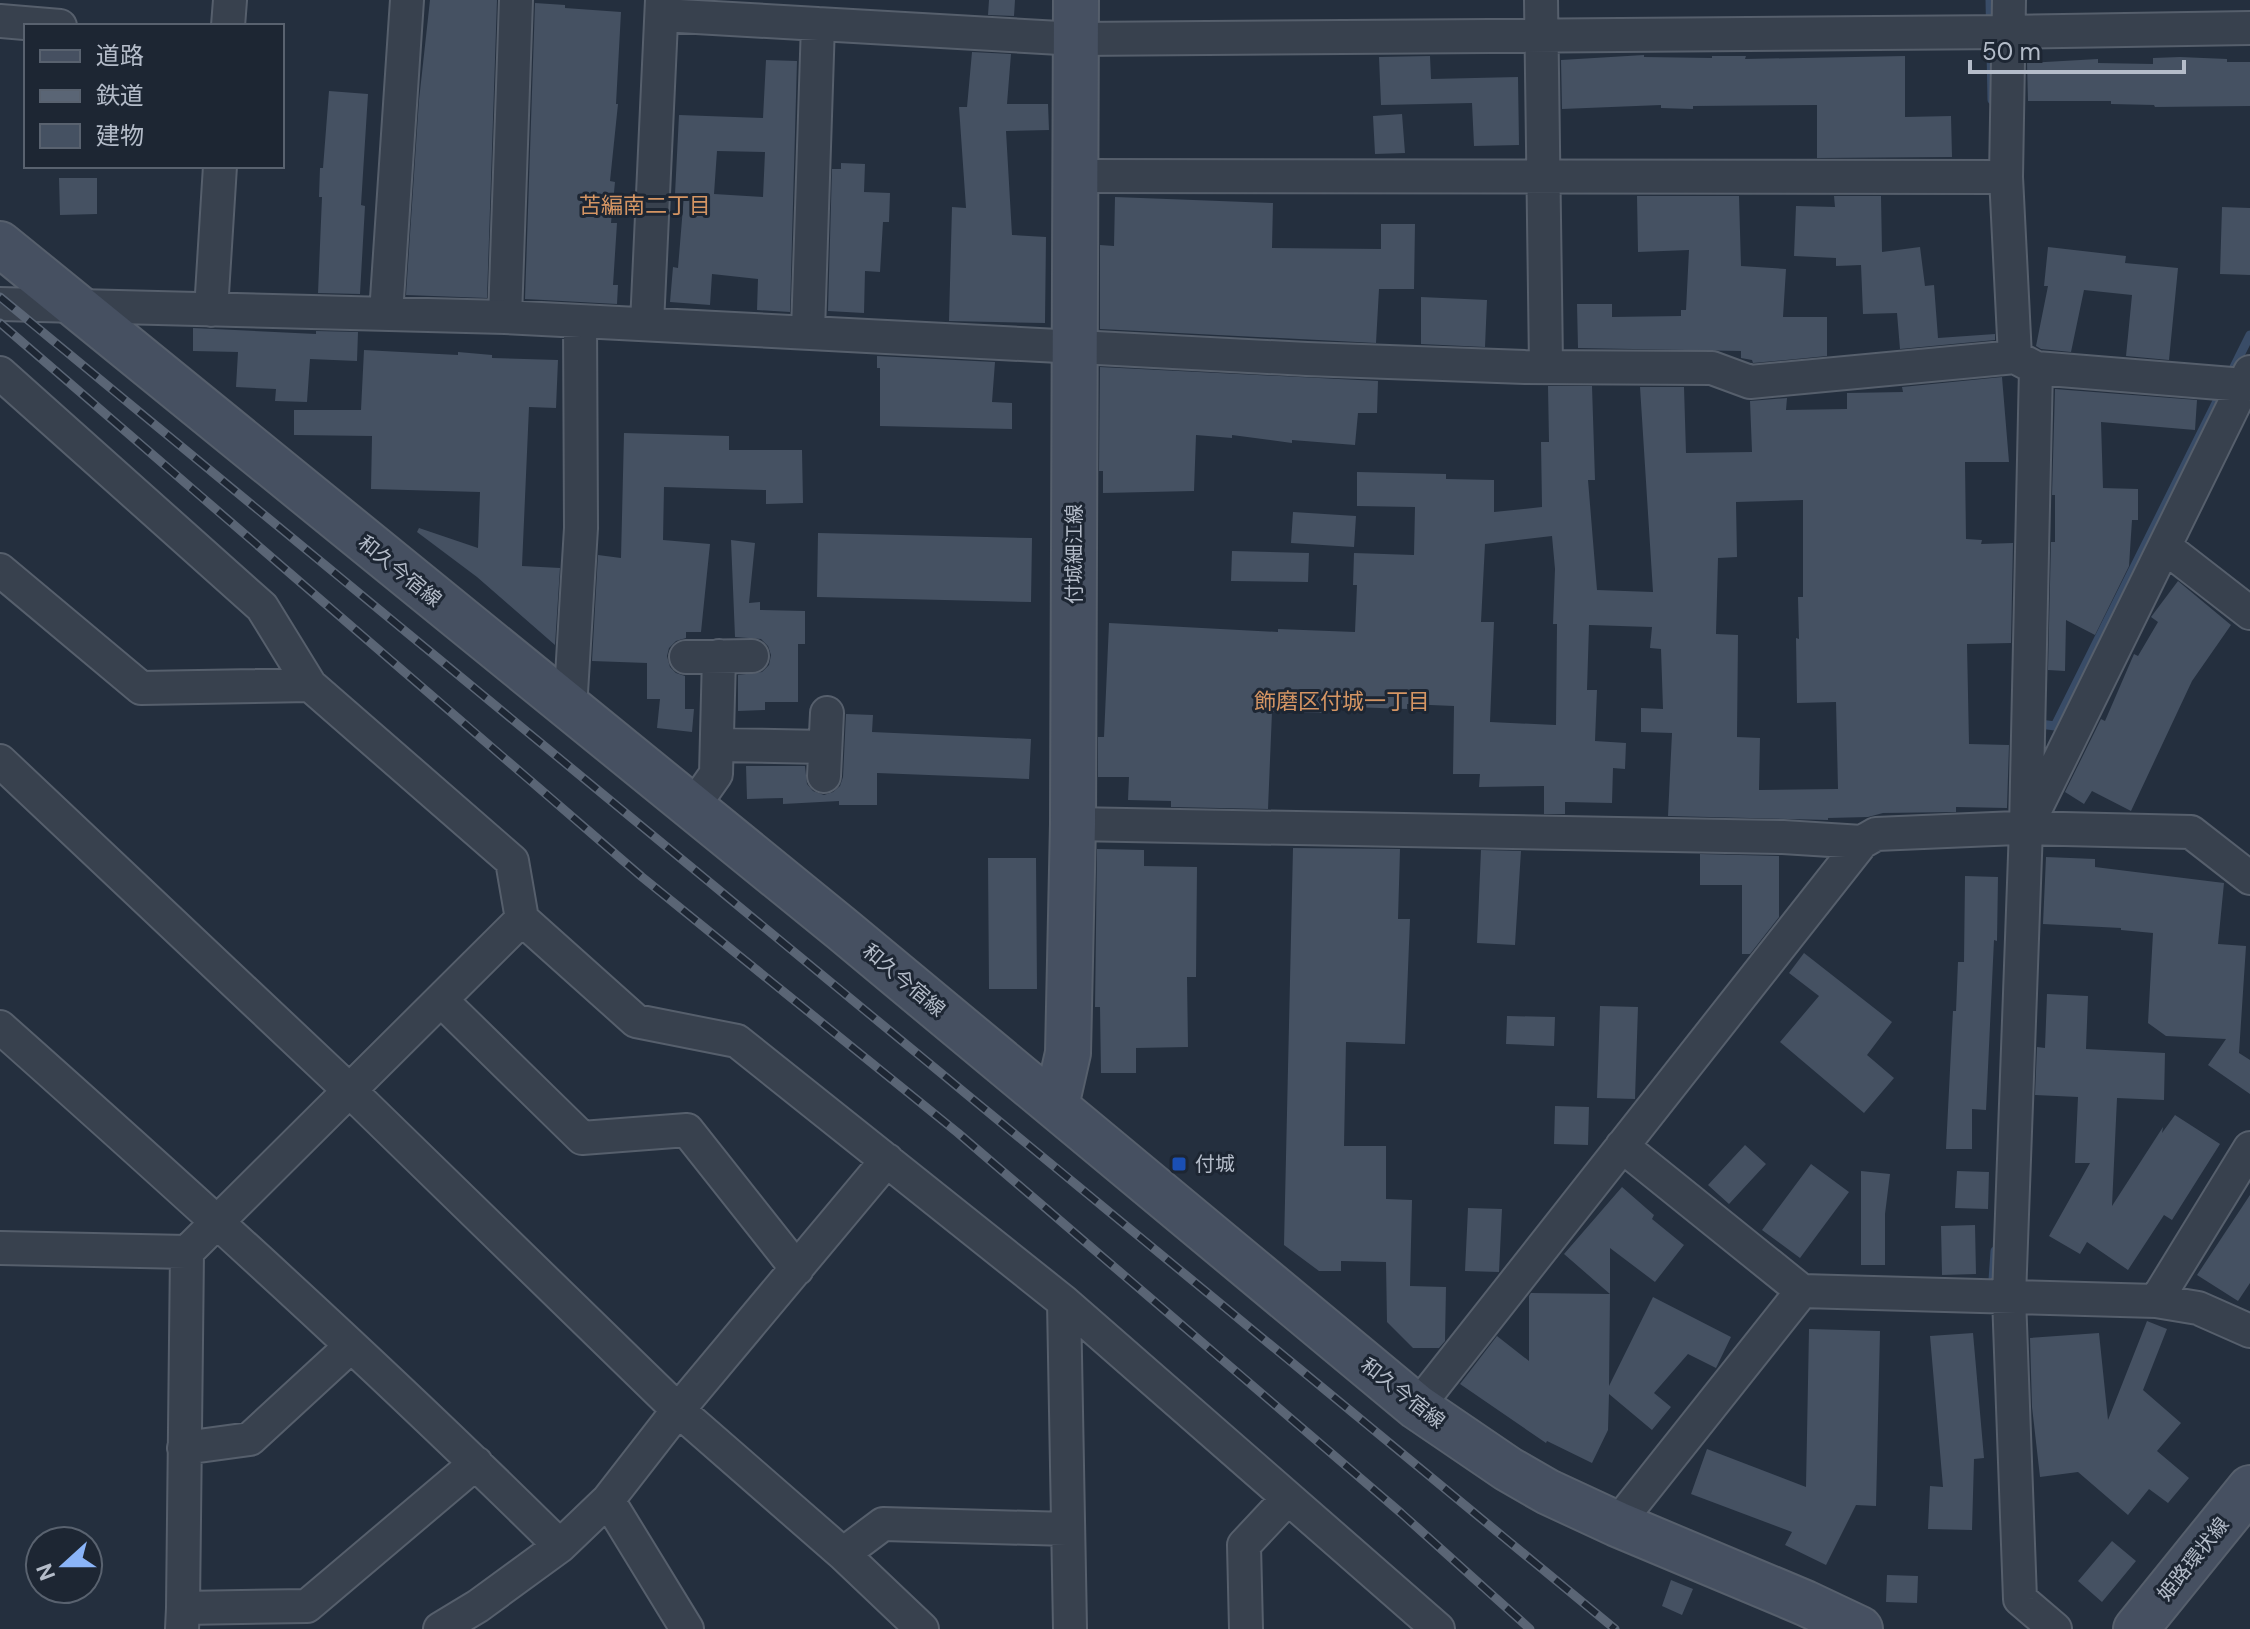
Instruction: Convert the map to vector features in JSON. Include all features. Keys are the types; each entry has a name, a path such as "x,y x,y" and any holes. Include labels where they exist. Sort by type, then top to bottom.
{"main road":[{"name":"付城細江線","path":"1056,1106 1068,1053 1073,824 1077,19"},
{"name":"和久今宿線","path":"0,244 854,939 1417,1407 1508,1469 1617,1524 1860,1629"},
{"name":"姫路環状線","path":"2136,1629 2250,1488"}],"street":[{"path":"228,24 230,0"},
{"path":"386,314 407,0"},
{"path":"505,317 516,0"},
{"path":"1541,0 1546,365"},
{"path":"2009,0 2006,177 2026,363 2026,828 2009,1297 2020,1599 2055,1629"},
{"path":"647,324 662,8 818,24 1077,19 1542,36 2009,32 2234,19"},
{"path":"0,21 36,24"},
{"path":"808,331 818,24"},
{"path":"211,310 220,168"},
{"path":"1076,176 2006,177"},
{"path":"0,304 505,317 1385,362 1525,367 1712,368 1750,382 2026,363 2247,378 2026,828"},
{"path":"570,709 581,528 580,321"},
{"path":"0,373 262,607 310,685 512,861 522,919 636,1021 737,1041 1064,1302 1438,1629"},
{"path":"2165,547 2250,613"},
{"path":"0,570 141,688 310,685"},
{"path":"692,808 716,774 719,656"},
{"path":"686,657 752,656"},
{"path":"719,745 825,761 827,713"},
{"path":"0,761 350,1091 678,1410 843,1554 922,1629"},
{"path":"1073,824 1783,837 1862,842"},
{"path":"1417,1407 1862,842 1876,834 2026,828 2191,832 2250,878"},
{"path":"476,1463 307,1606 182,1618 187,1252 522,919"},
{"path":"441,1000 582,1138 687,1130 797,1269"},
{"path":"0,1027 219,1221 560,1546"},
{"path":"1622,1146 1802,1291 2156,1301 2198,1308 2250,1331"},
{"path":"2156,1301 2250,1148"},
{"path":"440,1629 485,1618 608,1500 678,1410 887,1160"},
{"path":"0,1248 187,1252"},
{"path":"1617,1524 1802,1291"},
{"path":"1064,1302 1070,1629"},
{"path":"184,1448 250,1439 351,1346"},
{"path":"1246,1629 1244,1545 1288,1498"},
{"path":"608,1500 687,1629"},
{"path":"843,1554 883,1524 1067,1529"}],"building":[{"path":"430,0 497,0 487,298 406,295 419,100"},
{"path":"989,0 1015,0 1014,16 988,15"},
{"path":"535,3 621,12 618,104 610,181 615,182 611,223 617,223 613,285 618,285 617,304 525,299"},
{"path":"972,52 1011,54 1007,104 1048,104 1049,130 1006,131 1012,235 1046,237 1045,323 949,321 952,207 966,208 959,107 967,107"},
{"path":"1644,55 1746,56 1745,59 1905,56 1905,117 1951,116 1952,157 1817,158 1817,105 1693,106 1693,109 1661,108 1661,105 1562,109 1561,60"},
{"path":"1430,56 1431,79 1518,77 1519,145 1474,146 1472,103 1381,105 1379,57"},
{"path":"2153,58 2250,62 2250,106 2155,107 2111,104 2111,101 2028,101 2027,63 2098,59 2098,63 2153,64"},
{"path":"766,60 797,61 790,312 757,310 758,279 712,274 710,305 670,302 673,267 678,268 684,195 675,194 679,115 763,118","holes":["717,151 765,152 763,197 714,194"]},
{"path":"329,91 368,94 361,205 365,206 360,294 318,293 322,197 319,197 320,168 323,168"},
{"path":"1402,114 1405,153 1375,154 1373,116"},
{"path":"841,163 865,164 864,192 890,193 889,222 883,222 880,272 865,271 864,313 828,311 832,169 841,169"},
{"path":"59,178 97,178 97,214 60,215"},
{"path":"1637,196 1739,196 1741,266 1786,269 1783,317 1827,317 1827,356 1753,363 1741,358 1741,351 1578,348 1577,304 1612,304 1612,317 1681,316 1681,310 1686,310 1689,250 1638,252"},
{"path":"1834,196 1881,196 1882,252 1920,247 1925,286 1934,285 1938,338 1995,334 1995,340 1900,349 1897,313 1863,314 1861,265 1836,266 1836,258 1794,256 1796,206 1835,207"},
{"path":"1115,197 1273,203 1272,248 1381,249 1381,224 1415,224 1414,289 1379,289 1376,343 1100,329 1100,245 1114,246"},
{"path":"2222,207 2250,208 2250,275 2220,274"},
{"path":"2048,247 2126,256 2125,263 2178,268 2169,360 2126,356 2132,295 2084,290 2071,352 2036,346 2048,286 2044,286"},
{"path":"1421,297 1487,300 1485,347 1421,344"},
{"path":"193,328 316,334 316,331 358,332 357,361 310,359 307,402 275,401 276,389 236,387 238,352 193,351"},
{"path":"364,350 458,355 458,352 492,355 492,358 558,360 556,408 529,407 522,566 560,568 555,645 477,577 417,532 419,528 478,548 480,492 371,489 372,436 294,435 294,410 361,410"},
{"path":"877,356 995,362 992,402 1012,403 1012,429 880,426 880,368 877,368"},
{"path":"1100,367 1378,381 1377,413 1358,413 1355,445 1196,435 1194,491 1103,493 1103,471 1099,471"},
{"path":"2002,377 2009,462 1965,462 1966,539 1982,540 1981,544 2013,543 2011,643 1967,644 1969,744 2009,745 2007,808 1956,807 1956,812 1883,813 1828,820 1668,816 1672,733 1641,732 1641,708 1663,709 1661,649 1650,648 1652,627 1589,625 1587,690 1597,690 1595,741 1626,743 1625,769 1613,768 1612,803 1565,802 1565,814 1544,814 1544,786 1479,787 1480,774 1453,774 1454,706 1407,704 1407,709 1324,706 1324,713 1272,712 1268,809 1171,807 1171,801 1128,800 1129,777 1098,777 1098,737 1104,737 1109,623 1278,632 1278,629 1355,632 1357,585 1353,585 1354,553 1414,555 1415,507 1357,506 1357,472 1446,474 1446,479 1494,480 1494,512 1542,507 1541,442 1549,442 1548,386 1592,386 1595,480 1588,480 1597,590 1653,592 1640,387 1684,387 1686,453 1752,452 1750,401 1787,398 1786,410 1847,409 1847,393 1903,392 1902,387","holes":["1803,500 1803,597 1798,597 1799,639 1796,638 1797,703 1836,702 1838,789 1759,790 1760,738 1737,737 1738,635 1716,634 1718,558 1737,557 1736,502","1552,536 1555,569 1553,624 1557,624 1556,725 1490,722 1494,622 1481,622 1485,544"]},
{"path":"2055,389 2197,400 2195,430 2101,422 2103,488 2138,489 2138,520 2132,520 2129,566 2095,635 2066,620 2065,671 2048,670 2051,542 2055,542 2055,495 2052,495"},
{"path":"624,433 729,436 729,450 802,450 803,503 766,504 766,490 664,487 663,540 710,544 701,632 686,632 686,638 676,641 669,648 667,656 670,667 685,676 685,709 694,709 692,732 657,728 660,699 647,699 647,663 592,661 598,555 621,558"},
{"path":"1293,512 1356,516 1354,547 1291,543"},
{"path":"818,533 1032,538 1031,602 817,597"},
{"path":"731,540 755,543 749,603 760,602 760,610 805,611 805,644 798,644 798,702 765,702 765,710 738,711 738,675 762,672 769,665 771,655 761,639 735,637"},
{"path":"1232,551 1309,553 1308,582 1231,581"},
{"path":"2178,581 2231,625 2192,681 2131,811 2092,791 2084,804 2065,792 2101,719 2105,721 2134,654 2138,656 2158,622 2151,617"},
{"path":"846,714 873,715 872,732 1031,739 1029,779 877,773 877,805 839,805 839,801 783,804 783,798 747,799 746,766 805,766 807,784 813,791 824,795 840,786"},
{"path":"1293,848 1400,849 1398,919 1410,919 1405,1044 1346,1042 1344,1146 1386,1146 1386,1199 1412,1200 1410,1286 1446,1287 1445,1341 1439,1348 1413,1348 1387,1322 1386,1262 1341,1261 1341,1271 1319,1271 1284,1245"},
{"path":"1097,849 1144,850 1144,866 1197,867 1196,977 1187,977 1188,1047 1136,1048 1136,1073 1101,1073 1100,1007 1095,1007"},
{"path":"1481,850 1521,851 1515,945 1477,943"},
{"path":"1700,854 1779,856 1779,917 1750,954 1742,954 1742,885 1700,885"},
{"path":"2046,857 2095,859 2095,867 2224,883 2218,944 2246,946 2239,1053 2250,1060 2250,1094 2208,1065 2226,1039 2166,1036 2148,1023 2153,933 2043,924"},
{"path":"988,858 1036,858 1037,989 989,989"},
{"path":"1965,876 1998,877 1986,1110 1972,1109 1972,1149 1946,1149 1953,1011 1956,1011 1958,962 1964,962"},
{"path":"1804,953 1892,1022 1867,1055 1894,1078 1864,1113 1780,1042 1819,996 1789,973"},
{"path":"2047,994 2088,996 2086,1049 2165,1053 2164,1100 2117,1098 2112,1206 2163,1127 2162,1133 2175,1115 2220,1144 2172,1220 2164,1215 2128,1270 2087,1242 2080,1254 2049,1236 2090,1163 2075,1163 2078,1097 2035,1095 2037,1047 2045,1048"},
{"path":"1600,1006 1638,1007 1635,1099 1597,1098"},
{"path":"1507,1016 1555,1017 1554,1046 1506,1044"},
{"path":"1555,1106 1589,1107 1588,1145 1554,1144"},
{"path":"1745,1145 1766,1164 1729,1204 1708,1185"},
{"path":"1811,1164 1849,1192 1800,1258 1762,1230"},
{"path":"1861,1171 1890,1174 1885,1214 1885,1265 1861,1265"},
{"path":"1957,1171 1989,1172 1988,1209 1955,1208"},
{"path":"1622,1187 1654,1215 1652,1219 1684,1245 1655,1282 1610,1248 1610,1294 1564,1254"},
{"path":"2250,1195 2250,1283 2238,1301 2197,1275"},
{"path":"1468,1208 1502,1209 1499,1272 1465,1271"},
{"path":"1975,1225 1976,1274 1942,1275 1941,1226"},
{"path":"1531,1293 1610,1294 1609,1386 1653,1297 1731,1337 1716,1368 1688,1354 1654,1393 1671,1407 1652,1430 1609,1394 1608,1430 1592,1463 1546,1443 1460,1384 1497,1336 1529,1361"},
{"path":"2147,1321 2167,1329 2143,1390 2181,1423 2157,1451 2189,1478 2168,1503 2149,1489 2128,1515 2078,1472 2040,1477 2032,1407 2030,1338 2099,1333 2108,1420"},
{"path":"1809,1329 1880,1331 1876,1506 1856,1505 1826,1565 1785,1545 1792,1532 1691,1494 1707,1449 1806,1487"},
{"path":"1973,1333 1984,1458 1974,1459 1972,1530 1928,1529 1930,1486 1943,1487 1930,1336"},
{"path":"2112,1541 2136,1561 2102,1602 2078,1581"},
{"path":"1887,1575 1918,1576 1917,1603 1886,1602"},
{"path":"1671,1580 1693,1589 1682,1615 1662,1606"}],"waterway":[{"path":"1990,0 1992,100"},
{"path":"2032,723 2055,726 2250,335"},
{"path":"1993,1280 1995,1251"}],"railway":[{"path":"0,297 1615,1629"},
{"path":"0,323 642,877 958,1133 1401,1513 1530,1629"}],"place":[{"name":"付城","path":"1179,1164"}],"district":[{"name":"苫編南二丁目","path":"645,205"},
{"name":"飾磨区付城一丁目","path":"1342,701"}]}
